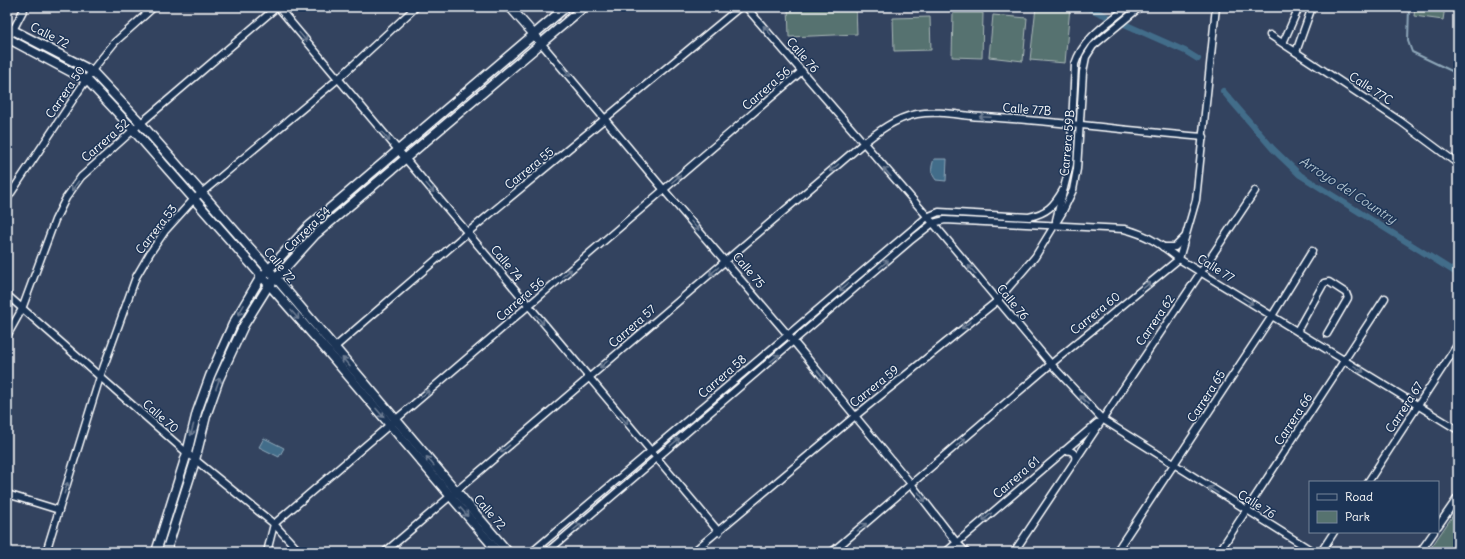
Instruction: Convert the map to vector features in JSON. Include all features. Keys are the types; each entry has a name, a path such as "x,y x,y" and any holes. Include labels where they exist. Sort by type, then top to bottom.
{"main road":[{"name":"Calle 75","path":"510,7 541,43"},
{"name":"Carrera 54","path":"156,552 187,453 197,412 226,339 241,309 268,269 308,227 325,212 566,7"},
{"name":"Carrera 54","path":"166,552 195,460 206,416 219,380 235,344 269,286 315,235 333,219 584,7"},
{"name":"Calle 72","path":"10,29 92,72 141,123 276,278 498,552"},
{"name":"Calle 72","path":"8,39 86,80 134,130 269,286 393,422"},
{"path":"460,96 468,105"},
{"path":"325,212 333,219"},
{"path":"226,339 235,344"},
{"path":"197,412 206,416"},
{"name":"Calle 72","path":"452,494 508,552"}],"street":[{"path":"8,39 10,29 25,7"},
{"name":"Carrera 50","path":"7,199 92,72 115,42 154,7"},
{"name":"Calle 74","path":"278,7 719,532"},
{"name":"Carrera 52","path":"7,336 22,308 55,220 66,198 85,172 278,7"},
{"name":"Carrera 53","path":"46,552 100,377 136,276 161,237 193,200 338,79 416,7"},
{"name":"Carrera 55","path":"334,348 467,233 740,7"},
{"name":"Calle 76","path":"746,7 928,217 1051,364 1102,420 1314,552"},
{"name":"Carrera 59B","path":"1054,225 1070,164 1075,64 1079,51 1088,40 1128,7"},
{"name":"Carrera 59B","path":"1054,225 1062,213 1073,190 1077,169 1083,72 1086,57 1093,46 1140,7"},
{"path":"1179,259 1196,200 1204,137 1216,7"},
{"path":"1283,43 1299,7"},
{"path":"1296,52 1312,7"},
{"name":"Calle 77C","path":"1270,35 1400,121 1458,164"},
{"name":"Calle 75","path":"541,43 664,190 788,334 854,417 912,485 957,543 966,552"},
{"name":"Carrera 56","path":"274,524 802,71"},
{"name":"Calle 77B","path":"897,121 918,114 941,113 1080,124 1109,129 1204,137"},
{"name":"Carrera 57","path":"384,552 864,143 897,121"},
{"path":"928,217 939,212 1029,217 1049,210 1056,203 1063,190"},
{"name":"Carrera 62","path":"1014,552 1075,463 1102,420 1255,191"},
{"name":"Carrera 58","path":"532,552 928,217"},
{"name":"Calle 77","path":"933,223 945,220 1124,229 1138,232 1164,247 1179,259 1200,272 1458,430"},
{"name":"Carrera 58","path":"547,552 933,223"},
{"name":"Carrera 59","path":"693,552 719,532 854,417 997,301 1035,257 1054,225"},
{"path":"1164,247 1175,247 1183,240 1188,232"},
{"name":"Carrera 65","path":"1116,552 1272,316 1312,251"},
{"name":"Carrera 60","path":"832,552 912,485 1051,364 1179,259"},
{"path":"868,267 874,273"},
{"path":"862,272 868,278"},
{"path":"1298,331 1324,283 1329,282 1346,293 1348,298 1327,334"},
{"name":"Calle 70","path":"7,296 195,460 274,524 300,552"},
{"name":"Carrera 66","path":"1219,552 1385,298"},
{"name":"Carrera 67","path":"1369,481 1458,344"},
{"name":"Carrera 61","path":"946,552 1063,451 1102,420"},
{"path":"1063,451 1068,450 1073,452 1076,457 1075,463"},
{"path":"7,494 59,510"},
{"path":"1439,525 1458,497"},
{"path":"588,505 594,512"},
{"path":"267,552 274,524"},
{"path":"1321,552 1333,533"},
{"path":"1420,552 1433,533"}],"green space":[{"path":"788,7 856,7 857,34 789,37"},
{"path":"1036,7 1070,7 1065,63 1030,60"},
{"path":"1415,7 1445,7 1443,20 1414,16"},
{"path":"953,13 983,13 982,58 952,57"},
{"path":"993,15 1027,18 1023,61 989,57"},
{"path":"930,17 931,50 894,51 893,18"},
{"path":"1458,508 1458,552 1428,552"}],"water":[{"path":"934,159 947,159 946,181 936,180 934,177 932,165"},
{"path":"264,438 284,448 279,457 259,447"}],"waterway":[{"name":"Arroyo del Country","path":"1086,7 1185,51 1198,59"},
{"path":"1409,7 1408,41 1412,52 1458,74"},
{"name":"Arroyo del Country","path":"1223,91 1273,149 1300,175 1458,274"}]}
